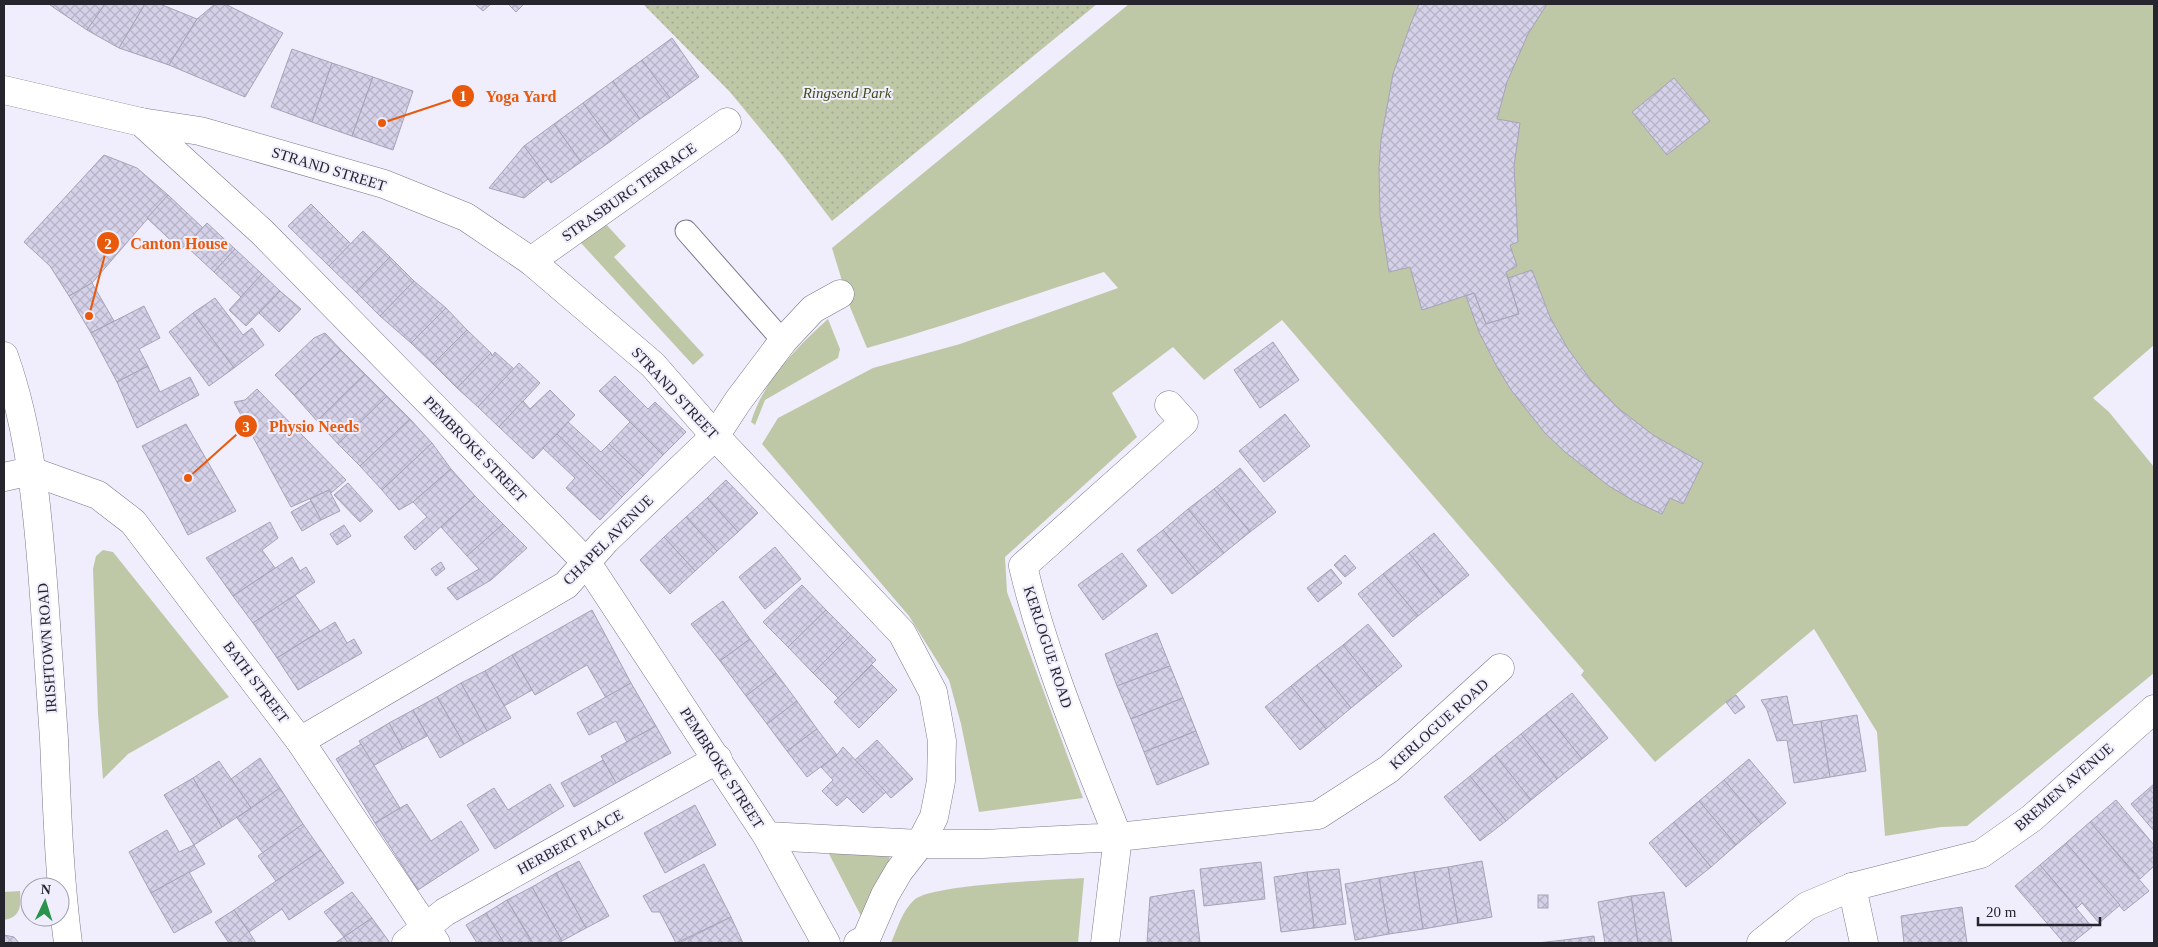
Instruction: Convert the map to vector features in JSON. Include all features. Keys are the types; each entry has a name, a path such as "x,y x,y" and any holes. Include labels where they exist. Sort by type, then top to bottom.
{"street":[{"name":"PEMBROKE STREET","path":"4,90 141,122 262,232 587,563 767,836 826,943"},
{"name":"STRAND STREET","path":"141,122 200,131 384,184 466,218 531,261 652,365 715,436 902,633 933,692 942,741 941,780 934,817 920,844"},
{"name":"STRASBURG TERRACE","path":"531,261 727,122"},
{"name":"CHAPEL AVENUE","path":"300,741 566,585 606,540 715,436 738,401 783,342 813,309 840,294"},
{"name":"IRISHTOWN ROAD","path":"4,356 25,427 40,544 53,721 62,898 68,943"},
{"name":"KERLOGUE ROAD","path":"1106,943 1118,837 1049,660 1034,613 1023,566 1184,422 1169,405"},
{"path":"4,478 31,472"},
{"name":"BATH STREET","path":"31,472 98,495 133,522 300,741 422,938"},
{"name":"KERLOGUE ROAD","path":"767,836 920,844 983,844 1118,837 1318,815 1389,770 1500,668"},
{"name":"BREMEN AVENUE","path":"1761,943 1807,906 1852,887 1980,854 2032,818 2154,709"},
{"name":"HERBERT PLACE","path":"422,938 445,912 718,760"},
{"path":"858,943 866,939 894,879 920,844"},
{"path":"1852,887 1864,943"}],"lane":[{"path":"686,232 783,342"}],"green space":[{"name":"Ringsend Park","path":"643,4 1097,4 832,221 782,155 730,92"},
{"path":"1129,4 2154,4 2154,345 2093,398 2109,412 2154,467 2154,673 1967,826 1941,827 1885,836 1877,732 1814,629 1655,762 1581,675 1584,671 1282,320 1204,380 1173,347 1112,393 1137,437 1005,557 1007,592 1083,798 979,812 961,724 949,680 909,616 762,444 778,418 873,368 960,344 1118,288 1104,272 867,348 850,307 832,248"},
{"path":"604,222 626,246 614,257 704,355 693,365 581,243"},
{"path":"828,319 840,349 838,358 765,400 755,425 751,422 756,407 772,379 793,353"},
{"path":"103,550 113,552 229,697 128,754 103,779 98,714 93,569 96,556"},
{"path":"882,850 890,856 888,865 862,918 828,852"},
{"path":"1084,878 1078,943 891,943 906,909 914,900 925,895 943,890 967,887"},
{"path":"20,891 19,910 10,919 4,920 4,892"}],"building":[{"path":"51,4 105,4 87,30"},
{"path":"105,4 145,4 119,48 87,30"},
{"path":"145,4 160,4 197,19 169,65 119,48"},
{"path":"215,4 225,4 283,33 245,97 169,65 197,19"},
{"path":"475,4 491,4 483,11"},
{"path":"508,4 524,4 516,12"},
{"path":"1419,4 1547,4 1528,34 1507,82 1497,119 1520,123 1514,166 1518,242 1510,245 1517,266 1506,272 1519,314 1486,324 1474,293 1422,310 1410,267 1389,272 1380,215 1379,168 1381,140 1393,74"},
{"path":"672,38 699,77 670,98 642,60"},
{"path":"292,49 332,63 312,122 271,107"},
{"path":"642,60 670,98 640,119 613,81"},
{"path":"332,63 373,77 352,136 312,122"},
{"path":"373,77 413,91 393,150 352,136"},
{"path":"1674,78 1710,121 1667,155 1632,112"},
{"path":"613,81 640,119 611,141 583,103"},
{"path":"583,103 611,141 581,162 554,124"},
{"path":"554,124 581,162 551,183 524,146"},
{"path":"524,146 548,179 524,198 489,188"},
{"path":"104,155 137,168 168,195 92,283 69,296 50,266 24,242"},
{"path":"168,195 203,228 181,250 147,218"},
{"path":"311,204 351,244 329,266 288,226"},
{"path":"207,223 235,249 214,272 186,246"},
{"path":"363,231 390,257 356,292 329,266"},
{"path":"235,249 262,274 241,297 214,272"},
{"path":"390,257 414,281 380,316 356,292"},
{"path":"1532,270 1550,317 1568,349 1590,379 1618,408 1653,435 1703,463 1683,504 1670,498 1662,514 1634,501 1609,486 1565,452 1545,433 1511,390 1479,332 1466,296 1474,293 1486,324 1519,314 1508,278"},
{"path":"262,274 280,291 246,326 229,310"},
{"path":"414,281 446,308 411,343 380,316"},
{"path":"92,283 114,321 91,333 69,296"},
{"path":"280,291 301,309 279,332 259,313"},
{"path":"215,298 243,335 252,328 264,345 234,368 193,313"},
{"path":"144,306 160,338 139,349 148,366 117,382 91,333"},
{"path":"446,308 467,330 433,364 411,343"},
{"path":"193,313 234,368 209,386 169,332"},
{"path":"467,330 491,353 457,388 433,364"},
{"path":"325,333 341,350 294,395 275,375 314,338"},
{"path":"1273,342 1299,380 1260,408 1234,370"},
{"path":"341,350 365,374 317,421 294,395"},
{"path":"495,352 514,369 478,407 457,388 491,353 492,356"},
{"path":"519,363 540,383 499,427 478,407"},
{"path":"148,366 160,392 190,377 199,395 137,428 117,382"},
{"path":"365,374 387,396 338,444 317,421"},
{"path":"615,376 648,409 655,402 686,432 663,455 599,391"},
{"path":"257,389 346,480 331,493 329,490 291,507 234,402 245,400"},
{"path":"550,390 575,415 533,459 499,427 523,401 530,409"},
{"path":"387,396 410,419 360,466 338,444"},
{"path":"1285,414 1310,446 1264,482 1239,451"},
{"path":"410,419 432,443 382,490 360,466"},
{"path":"568,422 601,452 609,444 643,476 622,497 557,434"},
{"path":"630,422 663,455 643,476 609,444"},
{"path":"186,424 236,511 188,535 142,446"},
{"path":"557,434 622,497 600,520 566,488 575,478 543,448"},
{"path":"432,443 451,469 413,502 399,510 382,490"},
{"path":"1240,468 1276,512 1250,532 1214,489"},
{"path":"451,469 475,496 415,550 404,537 427,517 413,502"},
{"path":"726,480 758,513 738,532 707,498"},
{"path":"348,483 373,511 360,522 334,495"},
{"path":"1214,489 1250,532 1224,553 1188,509"},
{"path":"329,490 340,511 321,520 310,499"},
{"path":"475,496 503,524 467,556 441,527"},
{"path":"707,498 738,532 717,551 686,517"},
{"path":"311,501 321,520 302,531 291,512"},
{"path":"1188,509 1224,553 1198,574 1163,530"},
{"path":"686,517 717,551 695,571 664,537"},
{"path":"270,522 278,538 262,550 275,568 233,596 206,558"},
{"path":"503,524 527,548 491,580 457,600 447,588 479,569 467,556"},
{"path":"344,525 351,536 337,545 330,534"},
{"path":"1163,530 1198,574 1172,594 1137,550"},
{"path":"1434,533 1469,575 1443,596 1409,553"},
{"path":"664,537 695,571 670,594 640,560"},
{"path":"775,547 801,579 765,609 739,577"},
{"path":"1122,553 1147,586 1103,620 1078,585"},
{"path":"1409,553 1443,596 1418,616 1383,574"},
{"path":"1345,555 1356,568 1345,577 1334,565"},
{"path":"292,557 300,571 306,567 315,582 253,623 233,596"},
{"path":"441,562 445,569 436,576 431,569"},
{"path":"1331,569 1342,583 1318,602 1307,588"},
{"path":"1383,574 1418,616 1393,637 1358,594"},
{"path":"802,585 826,610 788,647 763,622"},
{"path":"295,595 320,631 277,658 253,623"},
{"path":"723,601 750,639 720,661 691,624"},
{"path":"592,610 631,683 606,698 587,665 535,695 512,655"},
{"path":"826,610 851,635 813,673 788,647"},
{"path":"335,622 347,643 354,639 362,653 298,690 277,658"},
{"path":"1368,624 1402,666 1377,687 1343,645"},
{"path":"1157,633 1170,666 1117,686 1105,654"},
{"path":"851,635 876,660 838,698 813,673"},
{"path":"750,639 776,673 746,696 720,661"},
{"path":"1343,645 1377,687 1351,708 1317,665"},
{"path":"512,655 532,690 504,706 485,671"},
{"path":"872,665 897,690 859,728 834,702"},
{"path":"1317,665 1351,708 1326,729 1291,686"},
{"path":"1170,666 1183,698 1131,719 1117,686"},
{"path":"485,671 511,718 487,731 461,683"},
{"path":"776,673 797,701 767,724 746,696"},
{"path":"461,683 487,731 464,744 437,697"},
{"path":"631,683 656,726 627,742 616,721 589,735 577,713"},
{"path":"1291,686 1326,729 1300,750 1265,707"},
{"path":"1572,693 1608,738 1582,759 1546,714"},
{"path":"1736,695 1745,707 1735,714 1726,702"},
{"path":"1787,696 1793,725 1821,721 1830,777 1794,783 1787,740 1777,741 1767,710 1761,700"},
{"path":"437,697 464,744 440,758 413,710"},
{"path":"1183,698 1196,731 1144,752 1131,719"},
{"path":"797,701 817,729 787,751 767,724"},
{"path":"413,710 427,736 403,749 389,723"},
{"path":"1546,714 1582,759 1557,779 1521,734"},
{"path":"1857,715 1866,771 1830,777 1821,721"},
{"path":"389,723 403,749 373,766 359,741"},
{"path":"656,726 671,753 616,783 601,756"},
{"path":"817,729 837,755 807,777 787,751"},
{"path":"1196,731 1209,764 1157,785 1144,752"},
{"path":"1521,734 1557,779 1531,800 1495,755"},
{"path":"877,740 913,779 891,798 855,760"},
{"path":"361,744 400,808 375,823 336,759"},
{"path":"843,747 886,792 863,813 847,797 837,806 822,791 833,780 821,767 837,755"},
{"path":"1495,755 1531,800 1506,821 1470,776"},
{"path":"260,758 280,788 251,808 231,779"},
{"path":"1749,759 1786,803 1761,824 1724,780"},
{"path":"603,760 616,783 574,807 561,783"},
{"path":"219,761 251,808 222,827 193,778"},
{"path":"1470,776 1506,821 1480,841 1444,797"},
{"path":"193,778 222,827 194,845 164,795"},
{"path":"1724,780 1761,824 1736,845 1699,801"},
{"path":"550,784 564,806 495,849 467,805 494,788 508,810"},
{"path":"2154,784 2154,831 2131,804"},
{"path":"280,788 303,824 263,853 237,818"},
{"path":"2116,800 2154,845 2154,866 2140,879 2090,822"},
{"path":"1699,801 1736,845 1711,867 1674,822"},
{"path":"407,804 431,841 461,821 479,850 418,890 375,823"},
{"path":"695,805 716,845 665,873 644,833"},
{"path":"1674,822 1711,867 1686,887 1649,843"},
{"path":"2090,822 2149,891 2124,911 2066,843"},
{"path":"303,824 321,850 276,881 258,856"},
{"path":"167,830 179,852 194,845 205,864 151,893 129,852"},
{"path":"2066,843 2120,905 2099,923 2082,903 2077,908 2040,865"},
{"path":"321,850 344,883 289,920 282,909 249,932 234,910"},
{"path":"579,861 609,916 586,928 556,873"},
{"path":"1482,861 1492,917 1458,923 1448,867"},
{"path":"1261,862 1265,899 1204,906 1200,869"},
{"path":"704,864 731,917 676,943 660,912 652,912 643,896"},
{"path":"2040,865 2092,927 2072,943 2064,943 2015,886"},
{"path":"1448,867 1458,923 1423,929 1414,872"},
{"path":"1339,869 1346,924 1314,928 1307,872"},
{"path":"189,872 212,912 174,933 151,893"},
{"path":"1307,872 1314,928 1281,932 1274,877"},
{"path":"1414,872 1423,929 1389,934 1379,878"},
{"path":"556,873 586,928 562,941 532,887"},
{"path":"1379,878 1389,934 1355,940 1345,884"},
{"path":"532,887 562,941 558,943 533,943 507,900"},
{"path":"1194,890 1200,943 1147,943 1150,897"},
{"path":"352,892 372,918 344,937 324,912"},
{"path":"1664,892 1672,943 1638,943 1631,896"},
{"path":"1538,895 1548,895 1548,908 1538,908"},
{"path":"1631,896 1638,943 1605,943 1598,902"},
{"path":"507,900 532,943 504,943 486,913"},
{"path":"1962,907 1967,943 1904,943 1901,916"},
{"path":"234,910 256,943 229,943 215,922"},
{"path":"486,913 504,943 477,943 466,925"},
{"path":"731,917 743,943 679,943"},
{"path":"372,918 390,943 348,943 344,937"},
{"path":"4,935 14,937 19,943 4,943"},
{"path":"1594,936 1595,943 1564,943 1564,940"},
{"path":"344,937 348,943 335,943"},
{"path":"1564,940 1564,943 1537,943"}],"place":[{"name":"Yoga Yard","path":"382,123"},
{"name":"Canton House","path":"89,316"},
{"name":"Physio Needs","path":"188,478"}]}
